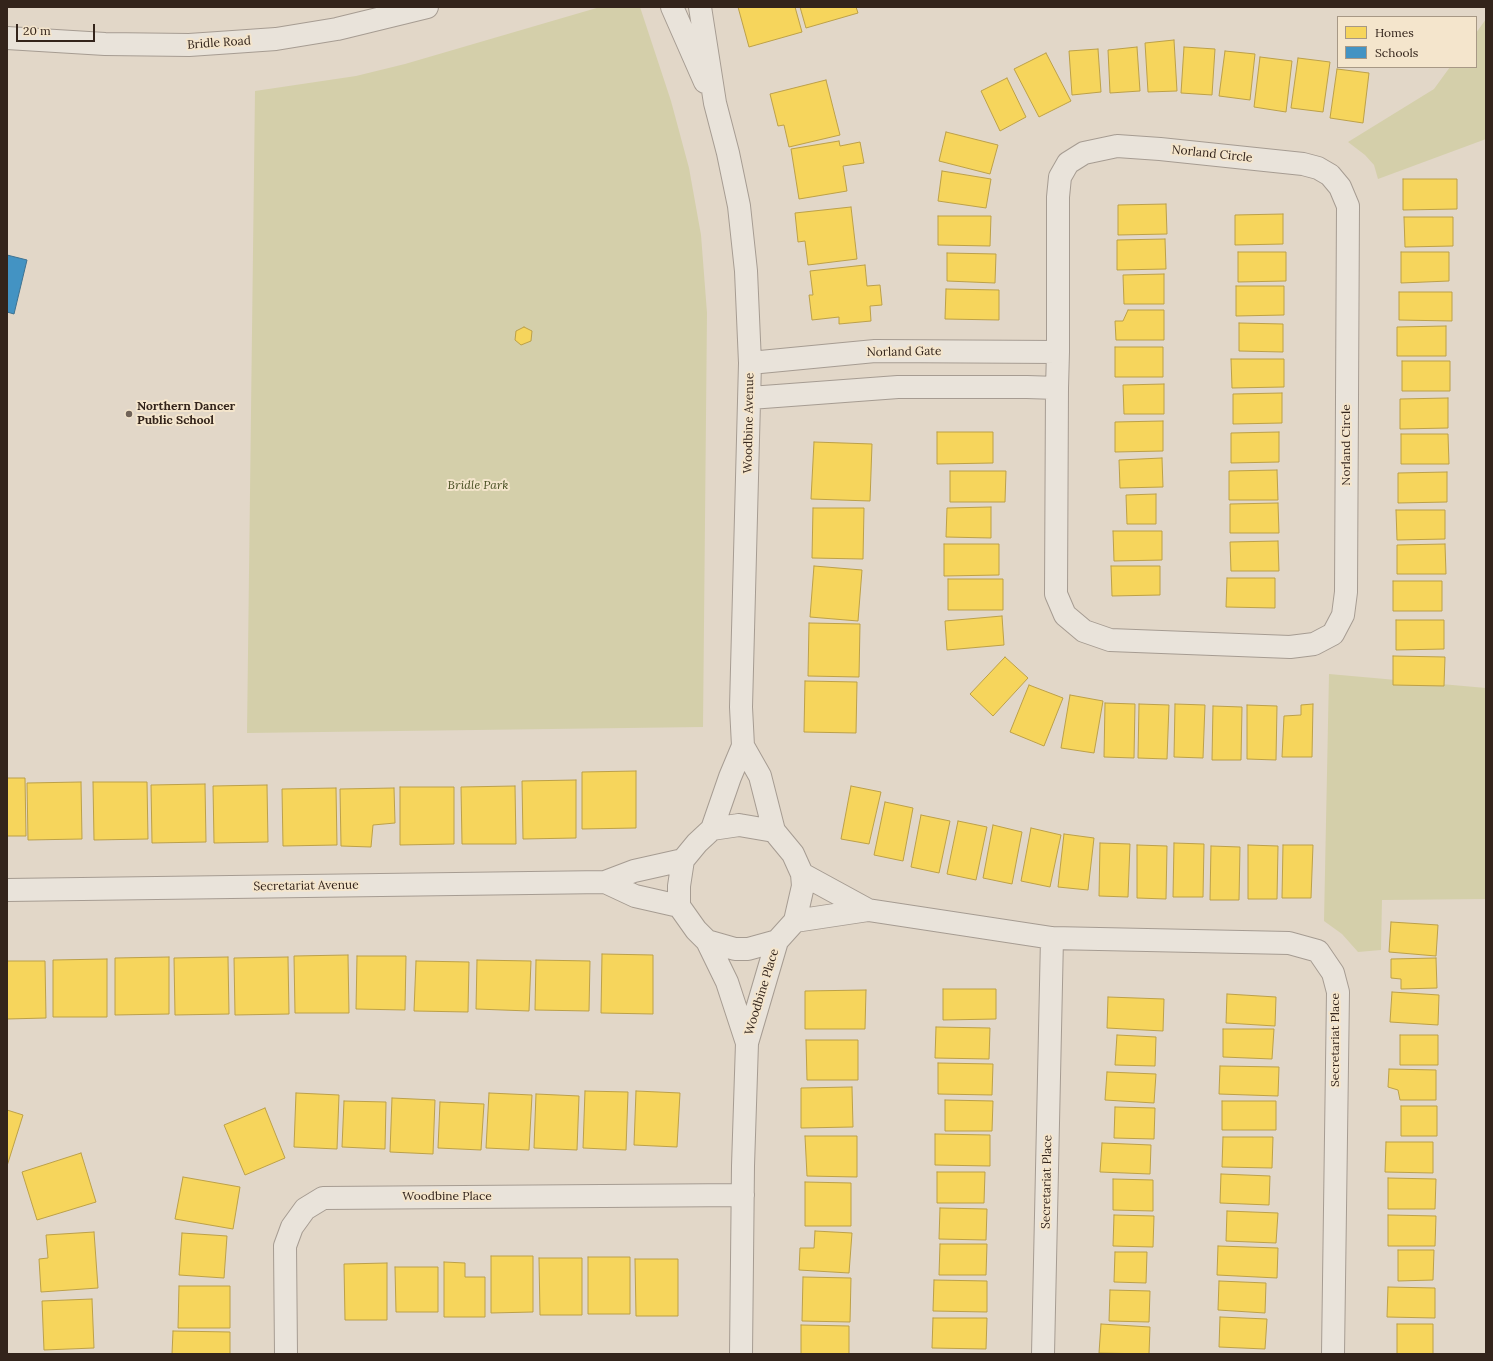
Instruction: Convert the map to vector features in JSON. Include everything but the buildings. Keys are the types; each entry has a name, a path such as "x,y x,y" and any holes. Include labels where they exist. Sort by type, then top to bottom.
{"street":[{"name":"Bridle Road","path":"7,38 105,44 188,45 276,39 337,29 427,7"},
{"name":"Woodbine Avenue","path":"672,7 715,103"},
{"name":"Woodbine Avenue","path":"700,7 715,103 728,153 739,206 746,271 750,363 741,707 743,746 730,777 712,829"},
{"name":"Norland Circle","path":"1117,146 1303,164 1318,168 1330,175 1340,187 1348,206 1346,592 1343,615 1333,634 1314,644 1290,647 1110,640 1084,631 1065,615 1056,594 1058,352 1058,197 1060,177 1068,162 1084,153 1117,146"},
{"name":"Norland Gate","path":"750,363 875,351 1058,352"},
{"path":"750,398 898,387 1057,388"},
{"name":"Woodbine Avenue","path":"743,746 760,776 774,831"},
{"path":"739,824 774,831 793,854 802,874 803,886 795,921 777,941 748,949 735,949 707,941 696,930 679,906 679,886 683,860 697,843 712,829 739,824"},
{"name":"Secretariat Avenue","path":"7,890 605,882 634,871 683,860"},
{"name":"Secretariat Place","path":"802,874 868,910"},
{"name":"Secretariat Avenue","path":"605,882 635,896 679,906"},
{"name":"Secretariat Place","path":"795,921 868,910 1052,938 1289,943 1318,951 1333,973 1338,992 1333,1354"},
{"name":"Secretariat Place","path":"1044,1354 1052,938"},
{"name":"Woodbine Place","path":"707,941 727,982 746,1043"},
{"name":"Woodbine Place","path":"742,1354 746,1043 777,941"},
{"name":"Woodbine Place","path":"286,1354 285,1246 292,1227 305,1208 323,1198 743,1195"}],"green space":[{"name":"Bridle Park","path":"600,7 640,7 671,101 689,168 701,235 707,313 703,727 247,733 255,91 356,76 405,64"},
{"path":"1486,19 1486,139 1378,179 1374,165 1365,155 1348,142 1434,89 1449,68 1477,68 1477,32"},
{"path":"1329,674 1486,688 1486,899 1382,900 1381,950 1358,952 1342,934 1324,921"}],"place":[{"name":"Northern Dancer Public School","path":"129,414"}]}
